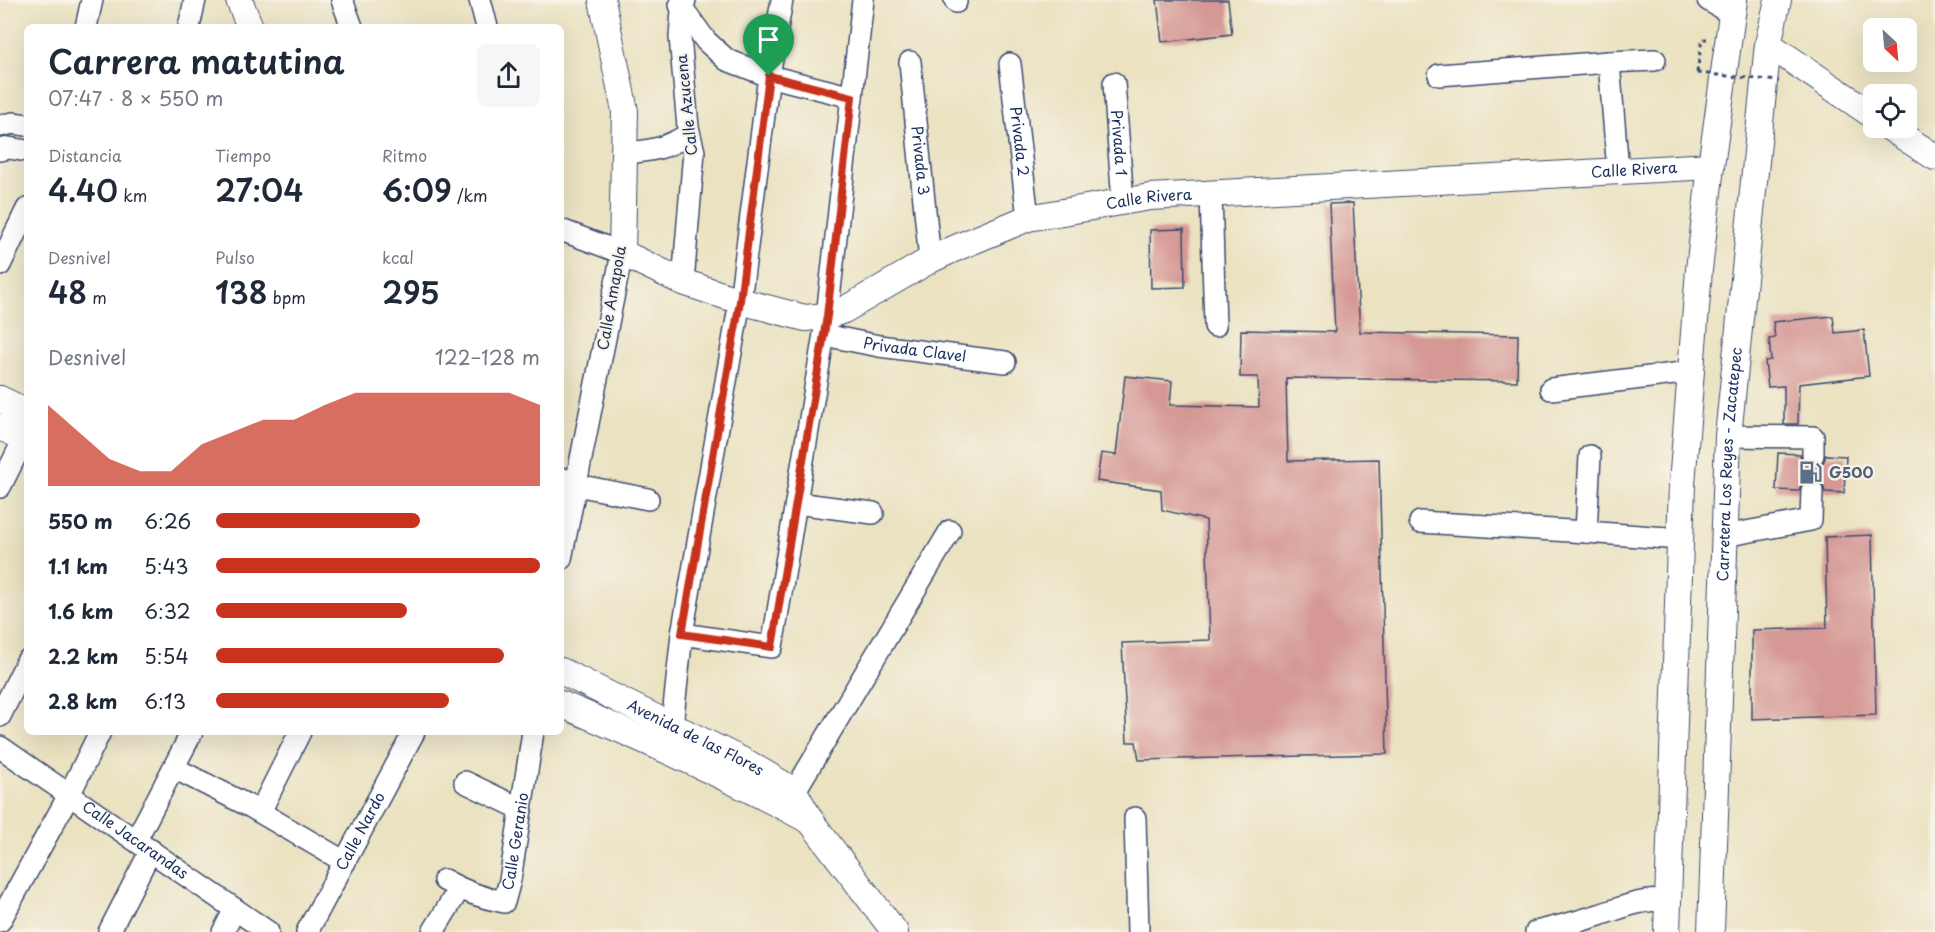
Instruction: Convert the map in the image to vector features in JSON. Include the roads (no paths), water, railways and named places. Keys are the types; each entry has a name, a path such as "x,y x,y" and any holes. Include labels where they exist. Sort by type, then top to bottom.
{"main road":[{"path":"239,0 249,24"},
{"name":"Calle Amapola","path":"602,0 625,111 622,253"},
{"name":"Carretera Los Reyes - Zacatepec","path":"1711,932 1728,436 1768,44 1778,0"},
{"path":"1667,932 1682,484 1699,270 1732,7"},
{"path":"1768,44 1863,109"},
{"path":"1905,138 1935,158"},
{"name":"Calle Rivera","path":"622,253 682,282 826,326 844,310 930,260 958,246 1028,218 1150,197 1711,166"},
{"path":"0,399 24,411"},
{"path":"0,427 24,436"},
{"name":"Avenida de las Flores","path":"564,672 749,764 812,823 895,932"},
{"name":"Avenida de las Flores","path":"564,705 789,799"}],"street":[{"path":"87,24 92,0"},
{"path":"190,24 195,0"},
{"path":"342,0 351,24"},
{"path":"480,0 486,24"},
{"path":"672,726 682,634 740,301 769,76 782,0"},
{"path":"682,634 772,647 826,326 863,0"},
{"path":"1708,0 1732,7"},
{"path":"682,3 706,41 727,60 769,76 852,97"},
{"name":"Calle Azucena","path":"682,3 680,37 689,134 694,152 682,282"},
{"path":"1439,75 1655,60"},
{"name":"Privada 3","path":"910,62 930,260"},
{"path":"1609,62 1618,171"},
{"name":"Privada 2","path":"1010,64 1028,218"},
{"name":"Privada 1","path":"1114,82 1124,202"},
{"path":"0,126 13,123 24,125"},
{"path":"624,153 654,150 675,143 689,134"},
{"path":"0,150 9,148 24,150"},
{"path":"1211,194 1215,326"},
{"path":"0,265 24,215"},
{"path":"564,232 622,253"},
{"name":"Calle Amapola","path":"564,526 568,481 622,253"},
{"name":"Privada Clavel","path":"826,326 879,346 1005,362"},
{"path":"1551,389 1691,372"},
{"path":"1728,436 1813,437 1813,455"},
{"path":"0,488 24,441"},
{"path":"1586,532 1590,456"},
{"path":"568,481 648,499"},
{"path":"1724,536 1811,520 1812,491"},
{"path":"796,503 873,513"},
{"path":"1420,522 1680,539"},
{"path":"789,799 950,531"},
{"path":"0,716 24,667"},
{"path":"620,729 633,706"},
{"path":"0,921 69,795 99,735"},
{"path":"109,932 174,768 190,735"},
{"path":"260,812 298,735"},
{"name":"Calle Nardo","path":"307,932 412,735"},
{"name":"Calle Geranio","path":"433,932 451,884 485,899 504,903 533,735"},
{"name":"Calle Jacarandas","path":"0,747 268,932"},
{"path":"174,768 260,812 345,862"},
{"path":"465,782 521,809"},
{"path":"1135,818 1138,932"},
{"path":"1536,932 1574,923 1628,904 1648,900 1667,900"},
{"path":"223,932 235,909"}],"tunnel":[{"path":"1812,491 1813,455"}],"place":[{"name":"G500","path":"1811,473"}]}
